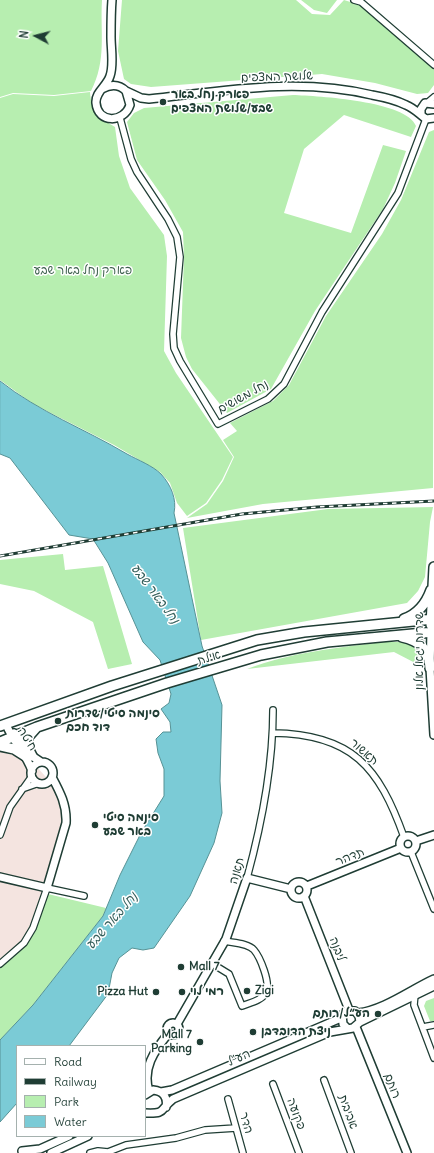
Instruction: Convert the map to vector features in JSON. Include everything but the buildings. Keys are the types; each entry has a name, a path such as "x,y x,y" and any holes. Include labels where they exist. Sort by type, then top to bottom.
{"highway":[{"name":"שדרות יגאל אלון","path":"433,632 434,567"},
{"path":"396,622 411,617 421,609 427,599 433,583"},
{"name":"אילת","path":"3,725 112,686 221,650 286,634 433,619"},
{"name":"אילת","path":"0,742 36,727 225,665 311,644 433,632"},
{"path":"387,636 409,639 418,642 427,652 430,668"},
{"path":"29,756 28,738 36,727"},
{"path":"0,746 14,749 29,756"}],"street":[{"path":"112,0 112,66 110,78 97,98 97,108 104,117 109,119 120,118 128,110 130,100 116,78 112,66"},
{"path":"354,0 362,2 434,65"},
{"path":"102,89 113,85 125,90"},
{"name":"שלושת המצפים","path":"125,90 141,98 148,99 271,86 312,85 363,92 406,104 428,104"},
{"path":"434,97 428,104 424,116 434,118"},
{"name":"שלושת המצפים","path":"128,110 133,105 148,99"},
{"name":"שלושת המצפים","path":"406,104 424,116"},
{"name":"נחל משושים","path":"120,118 136,172 168,219 177,237 180,262 174,348 180,361 218,424 268,399 284,384 322,312 398,193 424,116"},
{"name":"שדרות יגאל אלון","path":"433,632 430,668 434,735"},
{"name":"תאנה","path":"147,1093 146,1081 149,1064 155,1049 168,1034 166,1029 168,1024 172,1022 177,1024 224,941 247,878 264,806 273,733 273,710"},
{"name":"חיטה","path":"3,725 14,736 29,756 51,766 53,771 52,777 64,800 66,823 46,888"},
{"name":"תאשור","path":"273,733 292,733 315,737 340,746 354,754 376,778 386,793 404,837"},
{"name":"חיטה","path":"29,756 32,773 42,783 58,792 64,800"},
{"name":"חיטה","path":"32,773 36,764 41,762"},
{"path":"0,835 10,807 32,773"},
{"path":"22,789 42,783 52,777"},
{"path":"416,841 434,835"},
{"path":"411,852 406,852 401,848 400,842 404,837 412,837 416,841"},
{"path":"411,852 415,848 416,841"},
{"name":"תדהר","path":"306,886 401,848"},
{"path":"411,852 434,909"},
{"path":"0,874 16,881"},
{"path":"0,877 84,896"},
{"path":"247,878 292,889"},
{"path":"303,882 306,886 307,891 304,896 300,898 295,896 292,889 294,884 303,882"},
{"path":"0,964 24,943 33,928 46,888"},
{"name":"ליבנה","path":"304,896 350,1010"},
{"path":"212,963 229,974 242,1006 260,999 266,992 267,981 264,971 253,949 244,945 224,941"},
{"path":"434,979 365,1012 358,1013 350,1010 344,1013 342,1018 343,1024 348,1028 358,1024 405,999 434,986"},
{"path":"415,994 414,1005 434,1058"},
{"path":"405,999 414,1005"},
{"path":"358,1013 358,1024"},
{"name":"הע\"ל","path":"161,1092 172,1090 329,1025 342,1018"},
{"name":"רותם","path":"358,1024 407,1153"},
{"path":"423,1027 434,1025"},
{"name":"הע\"ל","path":"146,1112 160,1113 174,1099 330,1032 348,1028"},
{"name":"אביבית","path":"324,1080 351,1153"},
{"name":"פקועה","path":"273,1084 299,1153"},
{"path":"147,1093 157,1090 161,1092 166,1097 166,1107"},
{"name":"הדר","path":"228,1099 243,1153"},
{"path":"90,1153 98,1151 108,1152 126,1145 176,1138 201,1131 236,1128"},
{"path":"22,1152 40,1149 67,1137"},
{"path":"51,1153 86,1137"}],"shaded area":[{"path":"9,751 36,766 55,787 65,815 32,926 19,947 0,966 0,752"}],"green space":[{"path":"0,0 102,0 101,57 96,80 91,91 54,95 13,93 0,97"},
{"path":"122,0 296,0 312,14 330,15 344,0 360,5 434,69 434,85 428,93 417,94 375,83 322,74 151,87 131,84 124,79 118,51"},
{"path":"301,0 337,0 327,13 314,10"},
{"name":"פארק נחל באר שבע","path":"90,92 94,109 101,117 115,127 119,156 130,188 164,235 167,256 164,351 176,373 233,457 222,480 206,503 187,516 177,503 170,483 160,472 114,445 33,404 0,380 0,98 13,94 54,96"},
{"path":"293,95 341,99 380,105 409,118 416,126 411,137 344,115 304,149 284,213 351,233 383,145 406,151 395,183 383,209 315,311 271,389 227,413 192,369 186,357 181,338 184,257 183,232 165,200 137,160 127,122 134,113 144,108"},
{"path":"434,130 433,488 263,504 187,518 207,504 223,481 234,457 223,440 237,431 230,423 273,401 289,385 326,316 382,234 401,200 429,132"},
{"path":"433,507 430,522 425,577 418,591 407,603 201,640 183,528 328,509"},
{"path":"63,554 65,570 103,566 132,664 108,669 93,622 34,591 0,584 0,560"},
{"path":"383,642 409,644 417,651 421,666 394,652 247,669 280,658"},
{"path":"48,894 106,908 103,916 33,1005 0,1040 0,967 35,932"},
{"path":"434,998 434,1021 430,1021 424,1006 426,1001"}],"water":[{"name":"נחל באר שבע","path":"0,381 30,402 154,468 168,483 174,497 174,513 202,646 222,705 220,781 222,813 214,843 190,896 154,948 143,950 132,948 119,958 112,973 108,994 70,1045 16,1045 16,1104 0,1122 0,1040 33,1005 103,916 120,875 141,833 164,796 164,769 158,753 156,739 163,732 171,732 170,722 161,709 169,703 171,694 160,660 143,642 108,563 93,539 69,535 10,458 0,454"}],"railway":[{"path":"0,556 242,514 317,507 434,501"}],"place":[{"name":"פארק נחל באר שבע/שלושת המצפים","path":"163,102"},
{"name":"סינמה סיטי/שדרות דוד חכם","path":"58,721"},
{"name":"סינמה סיטי באר שבע","path":"95,825"},
{"name":"Mall 7","path":"181,967"},
{"name":"Zigi","path":"247,991"},
{"name":"Pizza Hut","path":"156,992"},
{"name":"רמי לוי","path":"182,992"},
{"name":"הע״ל/רותם","path":"378,1014"},
{"name":"ניצת הדובדבן","path":"253,1032"},
{"name":"Mall 7 Parking","path":"200,1042"}]}
